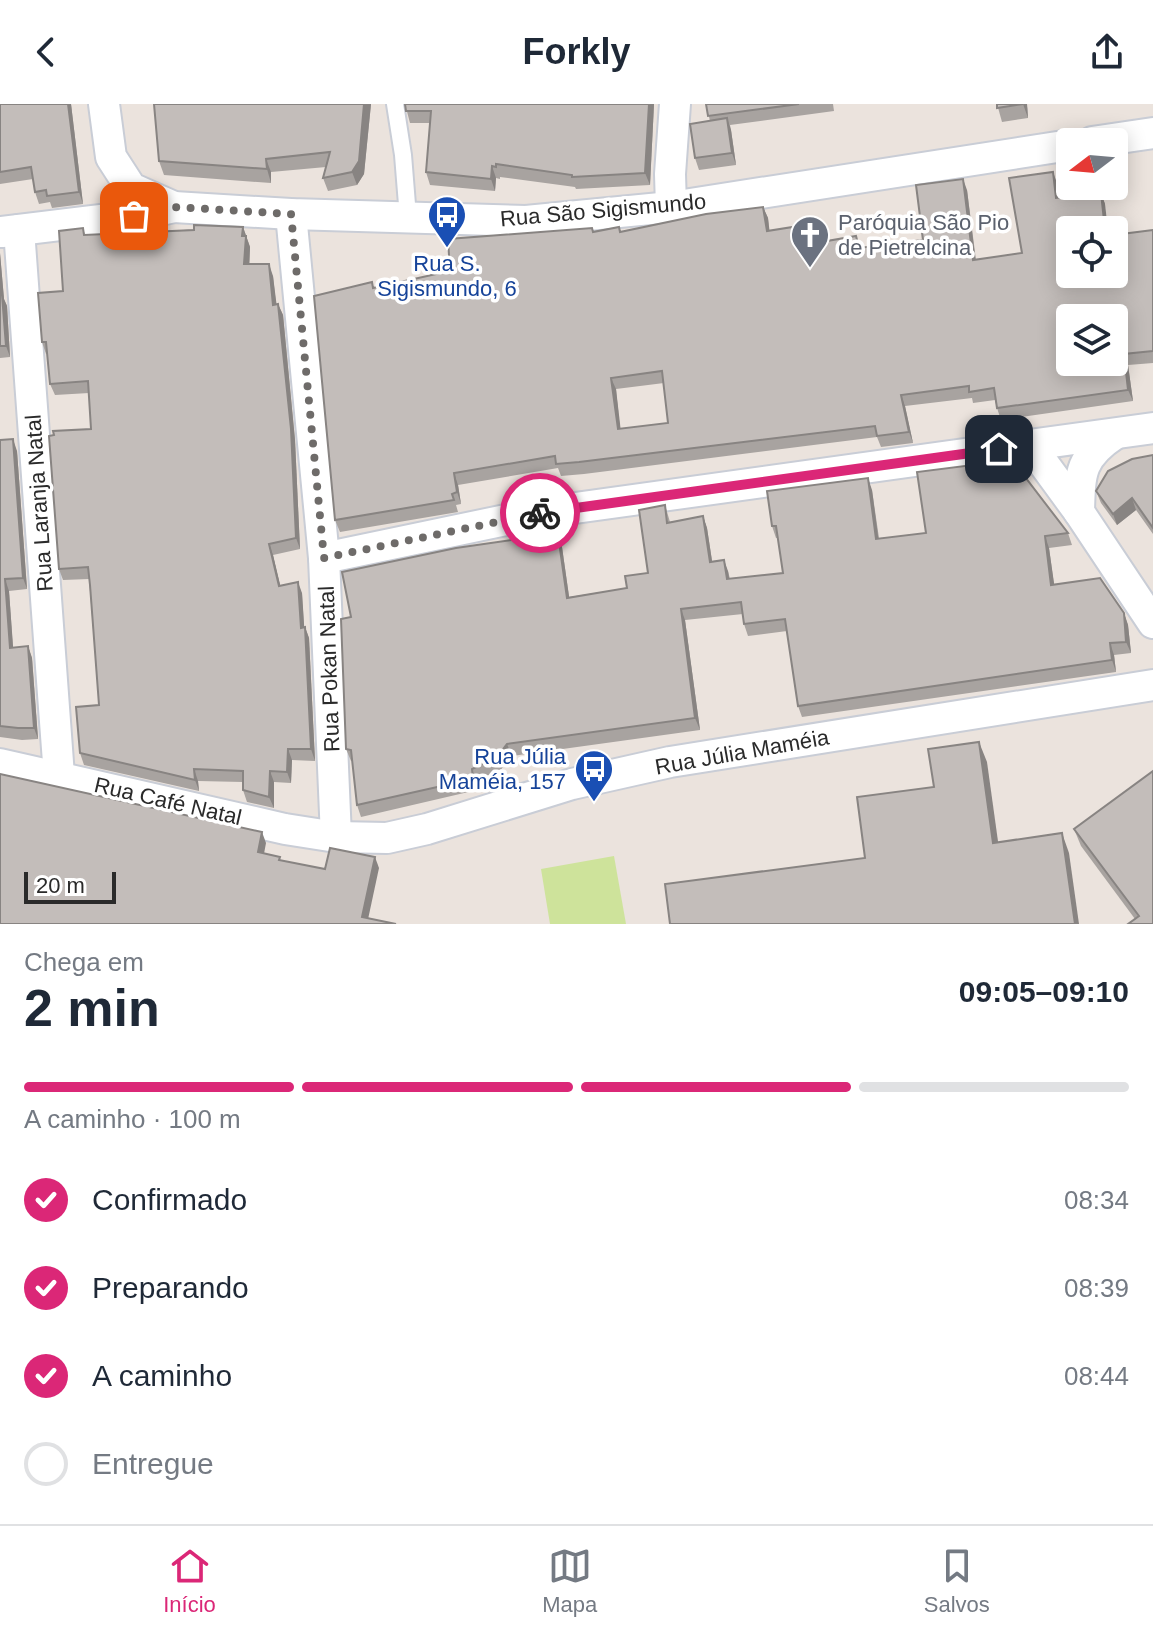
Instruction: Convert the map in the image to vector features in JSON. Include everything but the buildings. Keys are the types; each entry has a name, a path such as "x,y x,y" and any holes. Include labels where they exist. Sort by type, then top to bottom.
{"street":[{"name":"Rua São Sigismundo","path":"104,104 111,157 131,188 174,207 291,214 526,221 671,207 1056,147"},
{"path":"671,207 675,104"},
{"path":"1128,137 1153,133"},
{"path":"10,231 134,216 174,207"},
{"name":"Rua Pokan Natal","path":"291,214 324,558 336,837"},
{"name":"Rua Laranja Natal","path":"10,231 59,776"},
{"path":"324,558 539,513 1153,428"},
{"path":"1079,512 1082,467 1099,444 1115,434"},
{"path":"1030,445 1153,623"},
{"name":"Rua Júlia Maméia","path":"336,837 387,838 427,829 572,784 670,762 1153,685"},
{"name":"Rua Café Natal","path":"0,764 285,829 336,837"}],"lane":[{"path":"395,104 408,217"}],"green space":[{"path":"614,856 626,924 550,924 541,869"}],"way so far":[{"path":"134,216 174,207 291,214 324,558 441,531 540,513"}],"place":[{"name":"Rua S. Sigismundo, 6","path":"447,249"},
{"name":"Paróquia São Pio de Pietrelcina","path":"810,269"},
{"name":"Rua Júlia Maméia, 157","path":"594,803"}],"route":[{"path":"540,513 999,449"}]}
